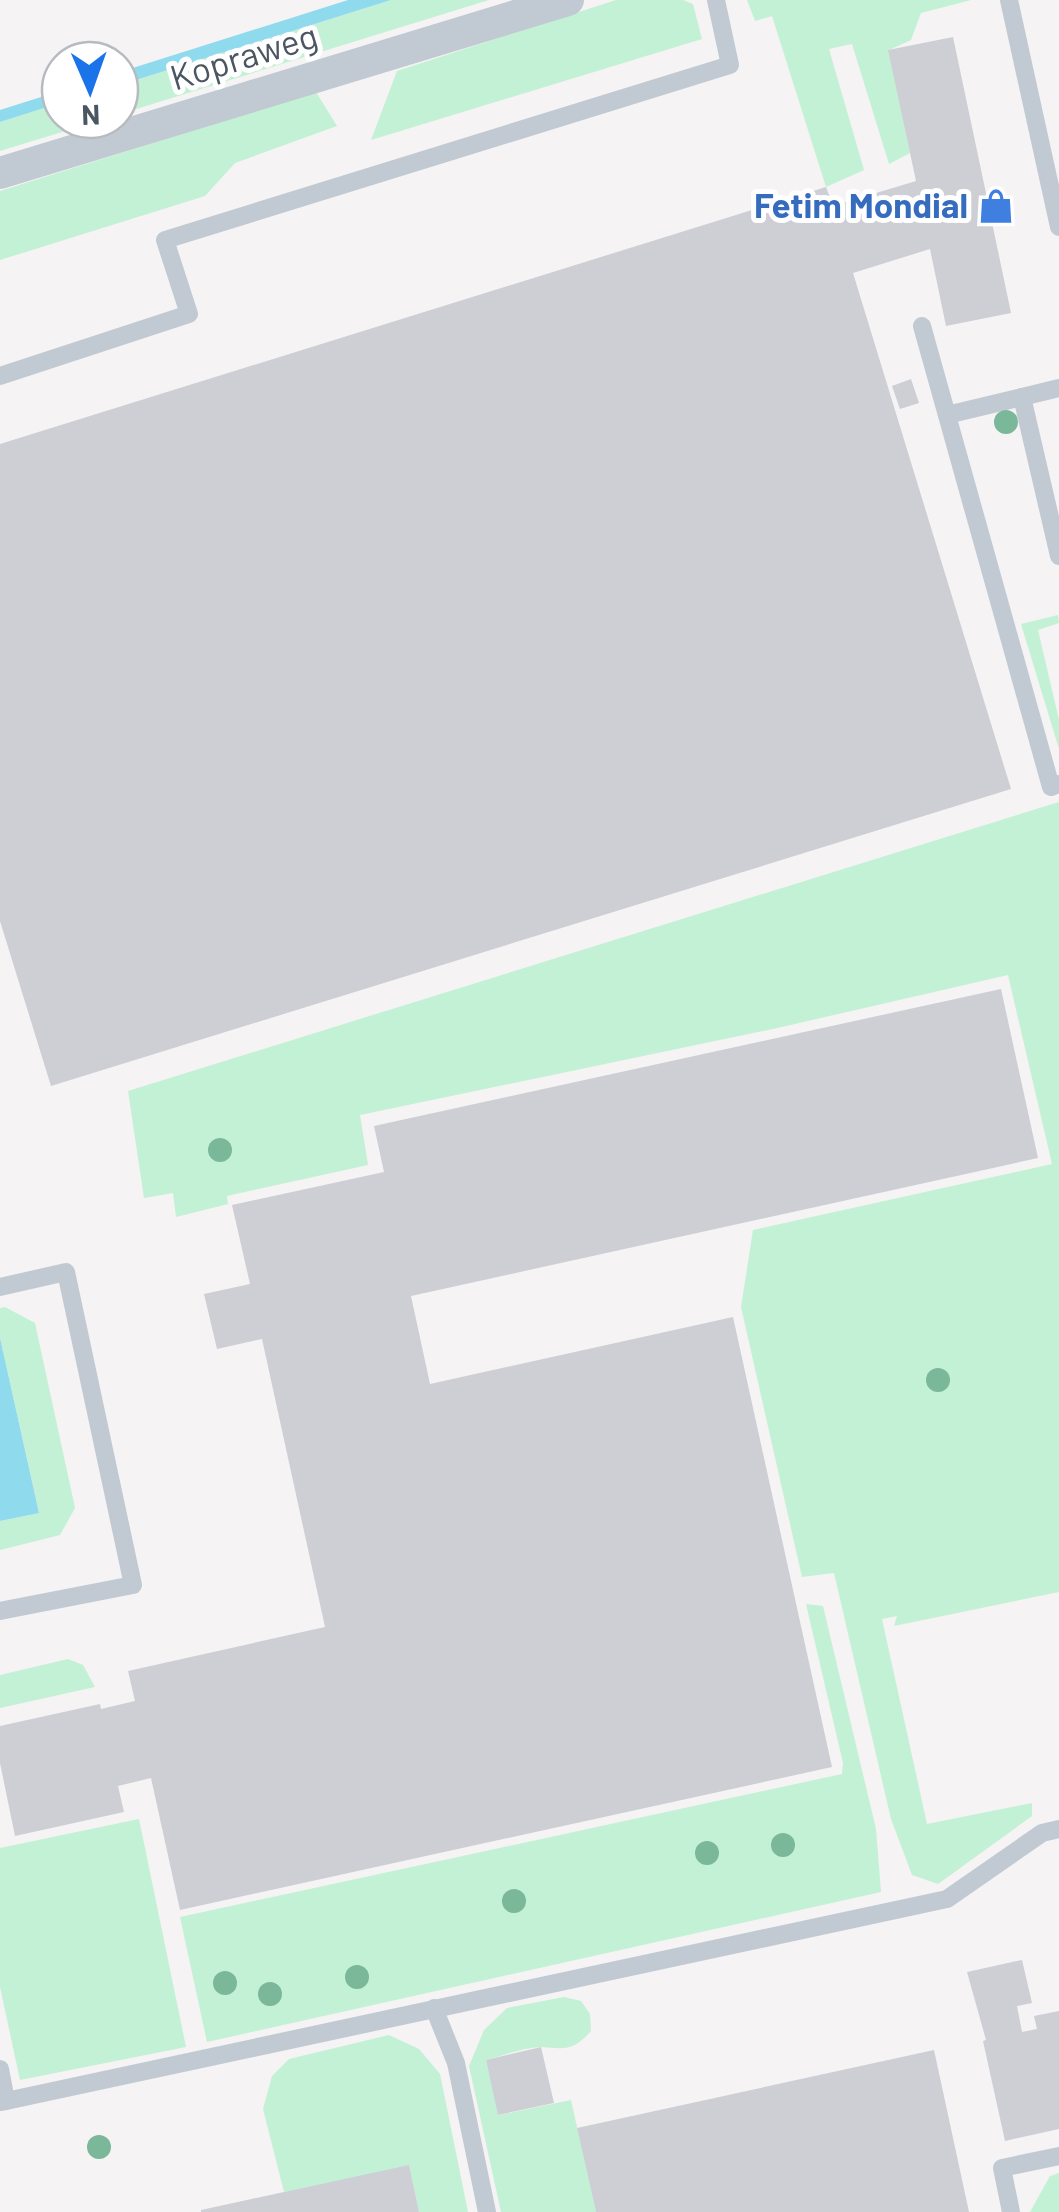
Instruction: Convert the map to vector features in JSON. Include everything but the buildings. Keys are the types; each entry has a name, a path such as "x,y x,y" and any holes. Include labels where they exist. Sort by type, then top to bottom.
{"street":[{"name":"Kopraweg","path":"0,172 568,0"}],"lane":[{"path":"0,376 189,314 165,240 730,65 716,0"},
{"path":"1009,0 1059,228"},
{"path":"922,326 1051,787 1059,784"},
{"path":"947,415 1059,388"},
{"path":"1022,397 1059,556"},
{"path":"0,1286 66,1272 133,1584 0,1611"},
{"path":"0,2069 3,2102 947,1899 1042,1833 1059,1829"},
{"path":"434,2008 456,2062 488,2212"},
{"path":"1011,2212 1002,2168 1059,2156"}],"green space":[{"path":"391,0 489,0 140,108 140,79"},
{"path":"616,0 683,0 693,4 702,39 371,140 397,71"},
{"path":"747,0 971,0 921,13 911,40 889,50 910,153 889,164 852,44 829,49 864,170 826,187 772,16 755,21"},
{"path":"316,92 337,126 235,163 205,196 0,260 0,191"},
{"path":"40,109 40,139 0,151 0,122"},
{"path":"1058,615 1059,623 1038,630 1059,720 1059,749 1021,624"},
{"path":"1059,802 1059,1592 894,1626 897,1616 882,1619 927,1824 1032,1803 1032,1816 938,1884 912,1875 891,1819 834,1573 802,1577 741,1307 753,1230 1052,1164 1008,975 773,1029 360,1115 368,1165 227,1196 228,1204 176,1217 173,1193 144,1198 128,1091"},
{"path":"0,1308 35,1323 75,1508 60,1535 0,1550 0,1521 39,1513 0,1338"},
{"path":"806,1604 823,1606 876,1829 881,1892 207,2042 180,1917 842,1774 843,1763"},
{"path":"68,1659 83,1665 95,1687 0,1708 0,1675"},
{"path":"139,1819 186,2047 20,2080 0,1987 0,1848"},
{"path":"564,1997 581,2001 590,2014 591,2031 579,2042 563,2048 528,2048 486,2060 499,2115 571,2100 596,2212 501,2212 469,2066 484,2030 507,2008"},
{"path":"389,2035 419,2049 440,2074 468,2212 419,2212 409,2166 284,2192 263,2109 272,2076 289,2059"},
{"path":"1059,2173 1059,2212 1030,2212 1050,2176"}],"water":[{"path":"348,0 391,0 140,79 140,66"},
{"path":"40,97 40,109 0,122 0,110"},
{"path":"0,1338 39,1513 0,1521"}],"place":[{"name":"Fetim Mondial","path":"996,206"}]}
